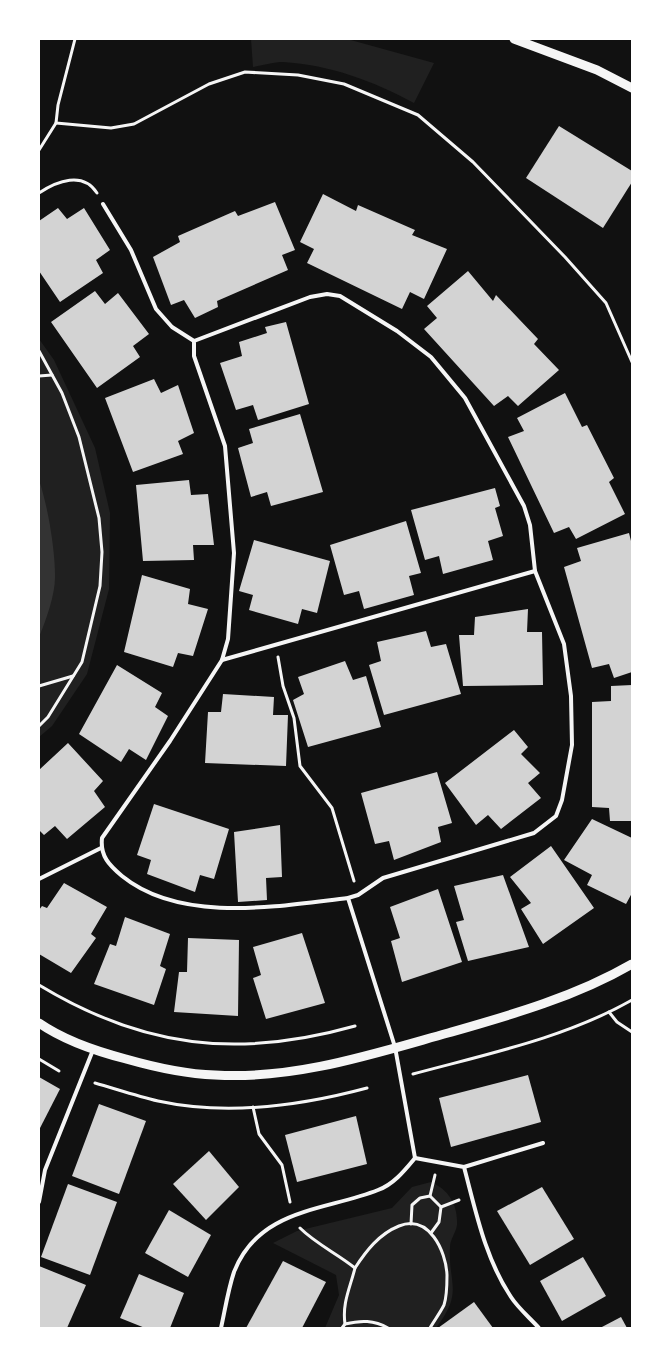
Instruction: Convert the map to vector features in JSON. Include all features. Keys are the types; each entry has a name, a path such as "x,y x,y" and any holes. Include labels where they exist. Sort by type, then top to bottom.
{"street":[{"path":"514,39 597,70 632,88"},
{"path":"39,1023 93,1050 154,1067 214,1075 255,1075 297,1071 395,1047 538,1006 598,983 632,964"}],"lane":[{"path":"103,204 130,250 156,309 172,327 194,341"},
{"path":"327,294 340,296 397,331 431,357 465,398 524,506 530,525 535,571 564,644 571,696 572,745 562,800 556,816 534,833 383,878 358,895 348,898 248,909 191,905 153,893 128,881 104,858 101,848 102,838 170,742 222,660 229,630 234,553 225,446 194,356 194,341 204,335 301,300 327,294"},
{"path":"222,660 535,571"},
{"path":"39,879 101,848"},
{"path":"348,898 395,1047 415,1158"},
{"path":"39,1202 45,1170 93,1050"},
{"path":"415,1158 464,1167 542,1144"},
{"path":"221,1328 234,1272 248,1247 268,1228 292,1214 379,1190 399,1177 415,1158"},
{"path":"464,1167 484,1242 493,1264 512,1298 539,1328"},
{"path":"39,1168 45,1170"}],"path":[{"path":"39,150 56,123 58,105 75,39"},
{"path":"56,123 111,128 134,124 209,84 244,72 298,75 344,84 418,115 473,162 565,256 606,303 632,362"},
{"path":"39,193 57,182 81,180 90,184 103,204"},
{"path":"39,351 52,375 79,437 99,518 102,552 100,586 82,662 48,718 39,726"},
{"path":"39,376 52,375"},
{"path":"275,645 283,686 294,718 300,766 332,808 358,895"},
{"path":"39,686 73,676"},
{"path":"39,985 68,1003 107,1021 144,1032 190,1042 261,1044 322,1035 355,1026"},
{"path":"401,1078 569,1029 632,1000"},
{"path":"609,1012 617,1022 632,1032"},
{"path":"39,1059 59,1071"},
{"path":"81,1079 159,1101 206,1106 253,1107 322,1100 367,1088"},
{"path":"253,1107 259,1134 282,1165 290,1202"},
{"path":"430,1196 438,1162"},
{"path":"411,1224 412,1205 420,1198 430,1196"},
{"path":"430,1196 441,1207 441,1214 431,1233"},
{"path":"342,1328 345,1324 346,1295 355,1268 367,1250 384,1234 400,1225 411,1224 431,1233 439,1243 444,1255 447,1280 444,1305 430,1328"},
{"path":"298,1225 317,1242 337,1253 355,1268"},
{"path":"345,1324 361,1320 381,1324 388,1328"}],"shaded area":[{"path":"251,39 347,39 434,63 414,103 367,81 335,70 283,62 253,67"},
{"path":"39,339 54,360 95,448 110,513 109,589 87,674 52,726 39,737"},
{"path":"39,480 54,554 55,584 39,637"},
{"path":"431,1182 443,1189 451,1199 457,1218 457,1225 450,1247 453,1288 450,1305 445,1316 436,1328 325,1328 339,1295 336,1275 273,1243 297,1231 392,1208 412,1187"}],"building":[{"path":"559,126 632,171 632,182 603,228 526,178"},
{"path":"323,194 356,211 358,205 415,230 412,235 447,249 424,299 410,292 402,309 307,263 314,249 300,242"},
{"path":"275,202 295,250 282,255 288,270 217,301 218,307 195,318 184,300 171,305 153,257 180,242 178,236 235,211 238,216"},
{"path":"58,208 67,219 84,208 110,250 96,260 103,273 60,302 39,271 39,221"},
{"path":"468,271 493,301 496,295 538,339 534,344 559,370 518,406 508,396 494,406 424,329 437,318 427,306"},
{"path":"95,291 105,304 118,293 149,334 133,346 140,357 97,388 51,322"},
{"path":"286,322 309,404 258,420 253,405 236,410 220,363 242,356 239,342 267,333 265,327"},
{"path":"154,379 161,393 178,385 194,433 178,441 183,454 133,472 105,398"},
{"path":"565,393 582,427 587,425 614,478 609,482 625,514 576,539 569,527 554,533 508,437 524,431 517,418"},
{"path":"300,414 323,492 271,506 267,492 251,497 238,448 253,443 249,429"},
{"path":"189,480 191,495 208,494 214,545 193,545 194,560 143,561 136,485"},
{"path":"495,488 500,506 495,508 503,536 488,541 493,560 443,574 439,556 425,560 411,510"},
{"path":"406,521 421,573 409,576 414,595 364,609 359,591 344,595 330,545"},
{"path":"629,533 632,545 632,672 614,678 609,664 592,668 564,567 581,561 577,548"},
{"path":"254,540 330,561 317,613 302,609 298,624 249,610 253,595 239,591"},
{"path":"142,575 190,589 188,604 208,609 193,656 178,653 173,667 124,652"},
{"path":"528,609 527,632 542,632 543,685 463,686 459,635 474,635 475,617"},
{"path":"426,631 431,647 446,644 461,694 384,715 369,665 381,661 377,642"},
{"path":"345,661 353,680 366,676 381,727 308,747 293,700 304,694 298,677"},
{"path":"117,665 162,693 155,707 168,716 146,760 129,749 121,762 79,734"},
{"path":"632,685 632,821 610,821 609,808 592,807 592,702 611,701 611,686"},
{"path":"223,694 274,697 273,715 288,715 286,766 205,763 208,712 221,712"},
{"path":"514,730 528,747 521,754 540,773 528,783 541,798 501,829 488,815 476,825 445,783"},
{"path":"68,743 103,781 94,791 105,807 67,839 55,826 44,835 39,830 39,770"},
{"path":"437,772 452,823 438,827 441,842 394,860 389,841 375,844 361,793"},
{"path":"154,804 229,829 214,879 200,875 195,892 147,874 151,860 137,855"},
{"path":"592,819 632,838 632,893 626,904 587,885 592,875 564,860"},
{"path":"280,825 282,877 266,878 267,900 238,902 234,832"},
{"path":"551,846 594,908 543,944 521,909 531,903 510,877"},
{"path":"503,875 529,947 468,961 456,922 464,920 454,886"},
{"path":"64,883 107,907 91,934 96,938 71,973 39,954 39,910 42,906 47,908"},
{"path":"438,889 462,962 402,982 391,941 400,938 390,907"},
{"path":"125,917 170,934 160,966 166,969 154,1005 94,984 110,944 116,946"},
{"path":"302,933 325,1003 266,1019 253,978 261,975 253,947"},
{"path":"188,938 239,940 238,1016 174,1012 179,972 187,972"},
{"path":"528,1075 541,1122 451,1147 439,1098"},
{"path":"39,1077 60,1089 39,1130"},
{"path":"99,1104 146,1121 119,1194 72,1176"},
{"path":"356,1116 367,1164 297,1182 285,1135"},
{"path":"209,1151 239,1187 206,1220 173,1184"},
{"path":"68,1184 117,1202 90,1275 41,1257"},
{"path":"542,1187 574,1239 530,1265 497,1211"},
{"path":"169,1210 211,1235 188,1277 145,1253"},
{"path":"583,1257 606,1296 562,1321 540,1281"},
{"path":"283,1261 326,1282 302,1328 246,1328"},
{"path":"39,1266 86,1285 67,1328 39,1328"},
{"path":"139,1274 184,1293 170,1328 145,1328 120,1318"},
{"path":"474,1302 493,1328 438,1328"},
{"path":"621,1317 627,1328 600,1328"}]}
